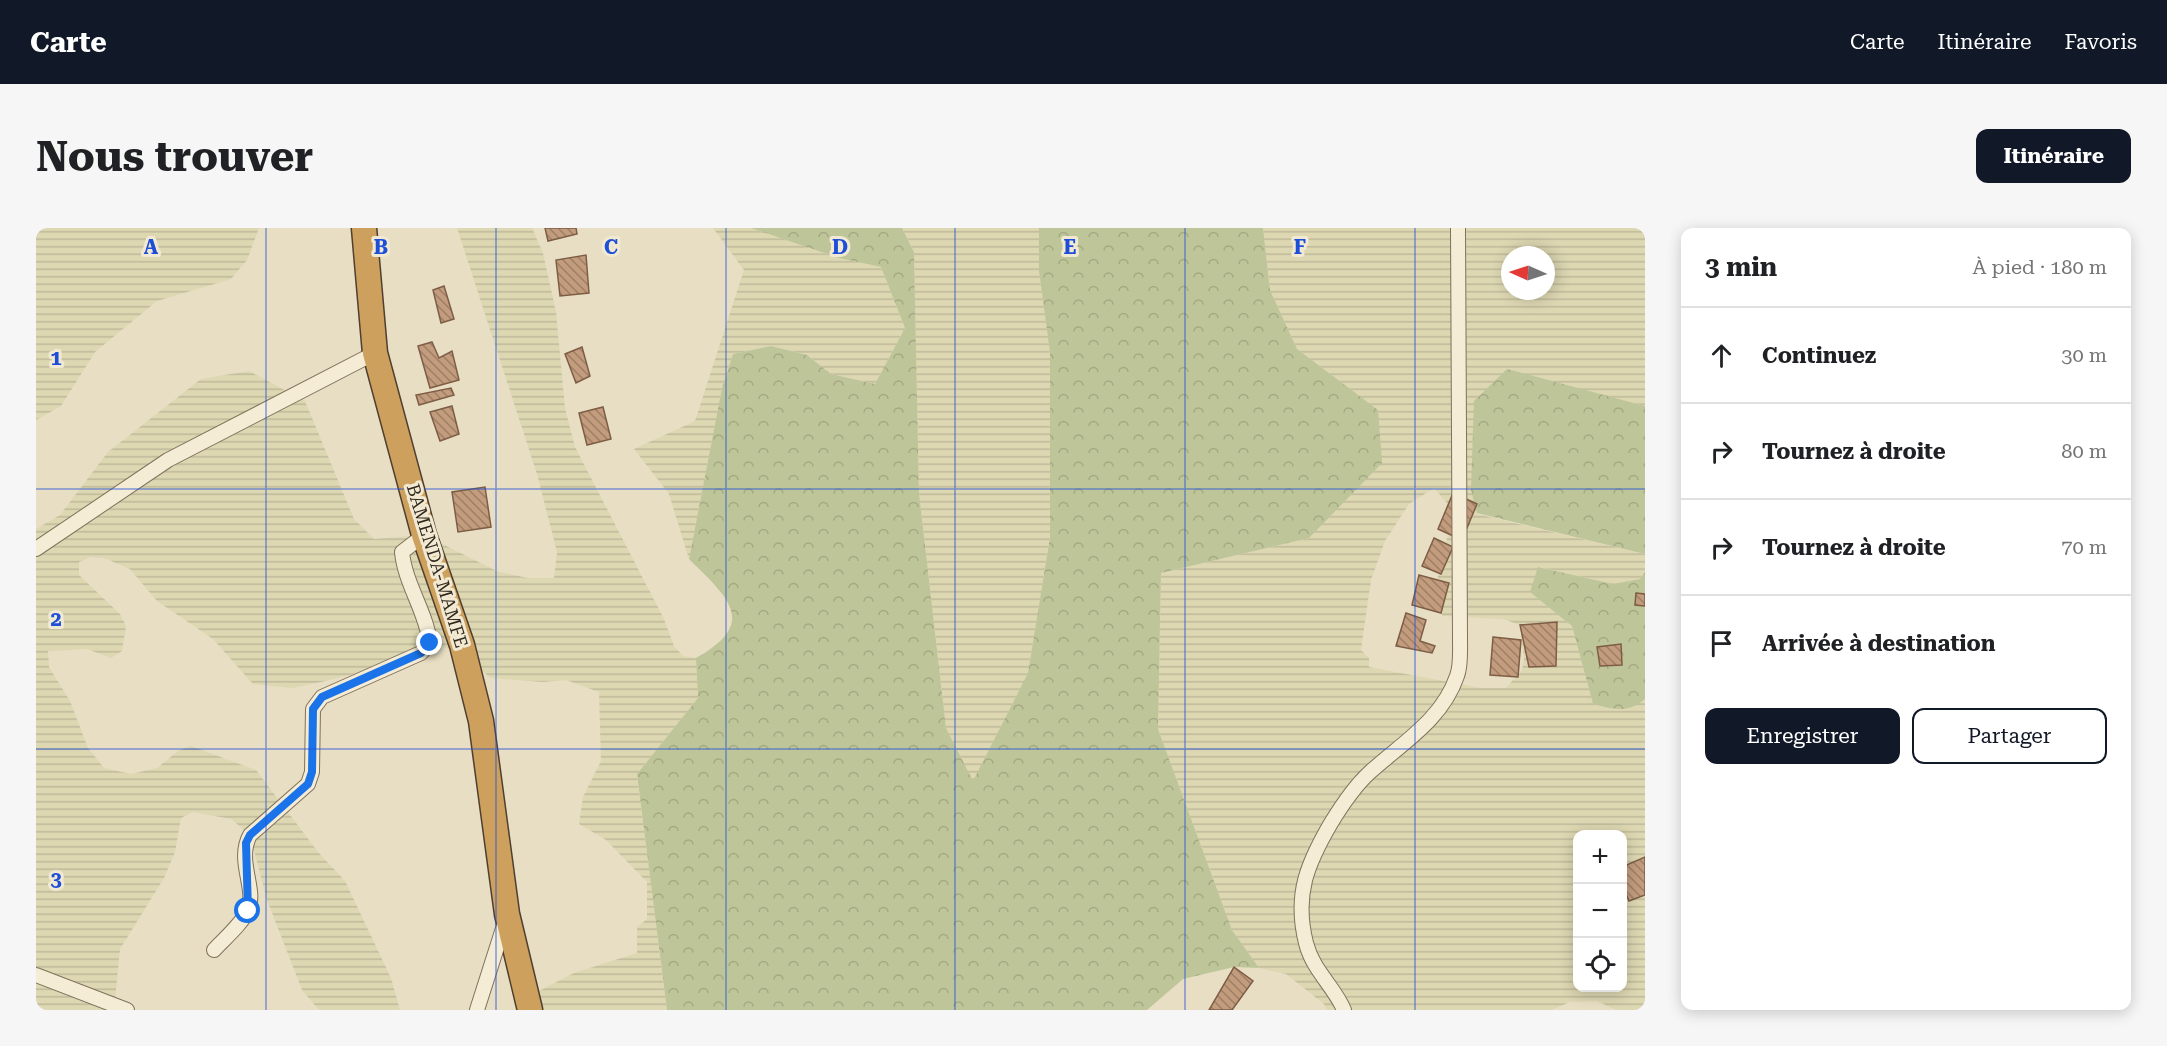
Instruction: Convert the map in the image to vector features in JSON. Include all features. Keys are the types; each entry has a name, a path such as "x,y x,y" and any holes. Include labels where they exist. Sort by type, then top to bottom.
{"highway":[{"name":"BAMENDA-MAMFE","path":"364,228 375,353 424,535 462,645 480,721 507,914 530,1010"}],"street":[{"path":"1344,1010 1320,976 1306,945 1300,912 1309,863 1344,802 1367,774 1421,730 1443,703 1458,675 1460,640 1458,228"},
{"path":"36,549 168,460 375,353"},
{"path":"214,950 248,911 249,900 244,858 250,835 308,784 312,772 313,709 322,697 421,653 430,643 429,630 404,564 402,552 424,535"},
{"path":"477,1010 507,914"},
{"path":"36,975 127,1010"}],"shaded area":[{"path":"36,228 259,228 247,260 231,279 157,301 95,352 61,406 36,420"},
{"path":"457,228 532,228 543,253 556,312 565,408 575,447 664,619 674,646 683,656 696,658 698,698 637,774 667,1010 524,1010 535,993 574,973 637,953 637,927 647,919 647,882 606,840 579,824 583,797 601,761 599,692 566,680 542,682 491,678 456,651 430,643 398,663 321,682 292,688 253,684 213,639 157,601 130,569 104,558 91,557 79,562 79,575 120,614 126,626 122,651 111,658 87,649 48,651 49,667 70,701 88,748 104,768 131,774 157,768 178,751 191,746 256,770 318,852 345,881 391,978 400,1010 319,1010 302,990 267,900 250,835 231,819 193,812 181,818 175,852 164,878 120,949 114,1010 36,1010 36,529 60,515 108,452 201,379 249,371 305,401 354,519 374,539 424,535 499,572 528,578 554,578 557,552 537,474"},
{"path":"713,228 751,228 839,258 881,267 905,328 875,384 831,374 807,355 771,346 733,354 722,388 689,559 669,494 634,449 695,421 744,270"},
{"path":"902,228 1039,228 1039,271 1050,353 1050,537 1028,673 973,782 946,728 919,493 914,252"},
{"path":"1263,228 1645,228 1645,406 1507,370 1477,514 1645,554 1645,572 1640,579 1613,584 1539,567 1572,626 1593,704 1641,702 1645,699 1645,1010 1616,1010 1597,1001 1570,1002 1552,1010 1327,1010 1324,1004 1286,974 1259,968 1232,930 1158,729 1161,573 1309,538 1377,410 1297,349 1270,290","holes":["1434,488 1447,503 1448,534 1436,585 1442,616 1503,619 1520,625 1524,659 1522,670 1506,688 1481,688 1369,667 1369,658 1361,650 1371,580 1385,541 1409,504"]}],"green space":[{"path":"751,228 902,228 914,252 919,493 946,728 973,781 1028,673 1050,537 1050,353 1039,271 1039,228 1263,228 1270,290 1297,349 1378,410 1382,463 1309,538 1161,573 1158,729 1232,930 1259,968 1234,967 1183,979 1147,1010 667,1010 637,774 698,698 696,658 716,645 727,633 732,621 731,609 725,598 689,559 722,388 733,354 771,346 807,355 831,374 875,384 905,328 881,267 839,258"},
{"path":"1507,369 1645,406 1645,554 1477,513 1471,490 1474,401"},
{"path":"1538,567 1613,584 1640,579 1645,572 1645,699 1639,704 1613,709 1593,704 1572,626 1530,592"}],"building":[{"path":"545,228 576,228 577,234 548,241"},
{"path":"586,255 589,293 560,296 556,260"},
{"path":"444,286 454,319 441,323 433,290"},
{"path":"432,342 439,358 452,351 459,380 430,388 418,346"},
{"path":"582,347 590,376 576,383 565,354"},
{"path":"451,388 454,395 419,405 416,395"},
{"path":"452,406 459,434 440,441 430,412"},
{"path":"603,407 611,439 587,445 579,413"},
{"path":"485,487 491,527 458,532 452,492"},
{"path":"1453,493 1477,504 1462,540 1438,529"},
{"path":"1434,538 1453,547 1441,574 1422,566"},
{"path":"1419,575 1449,583 1441,613 1412,605"},
{"path":"1636,593 1645,594 1645,606 1635,605"},
{"path":"1406,613 1426,620 1420,641 1435,646 1432,653 1396,646"},
{"path":"1557,622 1556,666 1529,667 1520,625"},
{"path":"1493,637 1521,640 1518,677 1490,675"},
{"path":"1621,644 1622,665 1600,666 1597,647"},
{"path":"1645,857 1645,895 1629,901 1627,896 1627,865"},
{"path":"1234,967 1253,981 1232,1010 1209,1010"}],"route":[{"path":"248,911 249,900 244,858 246,843 250,835 308,784 312,772 313,709 322,697 421,653 430,643"}]}
